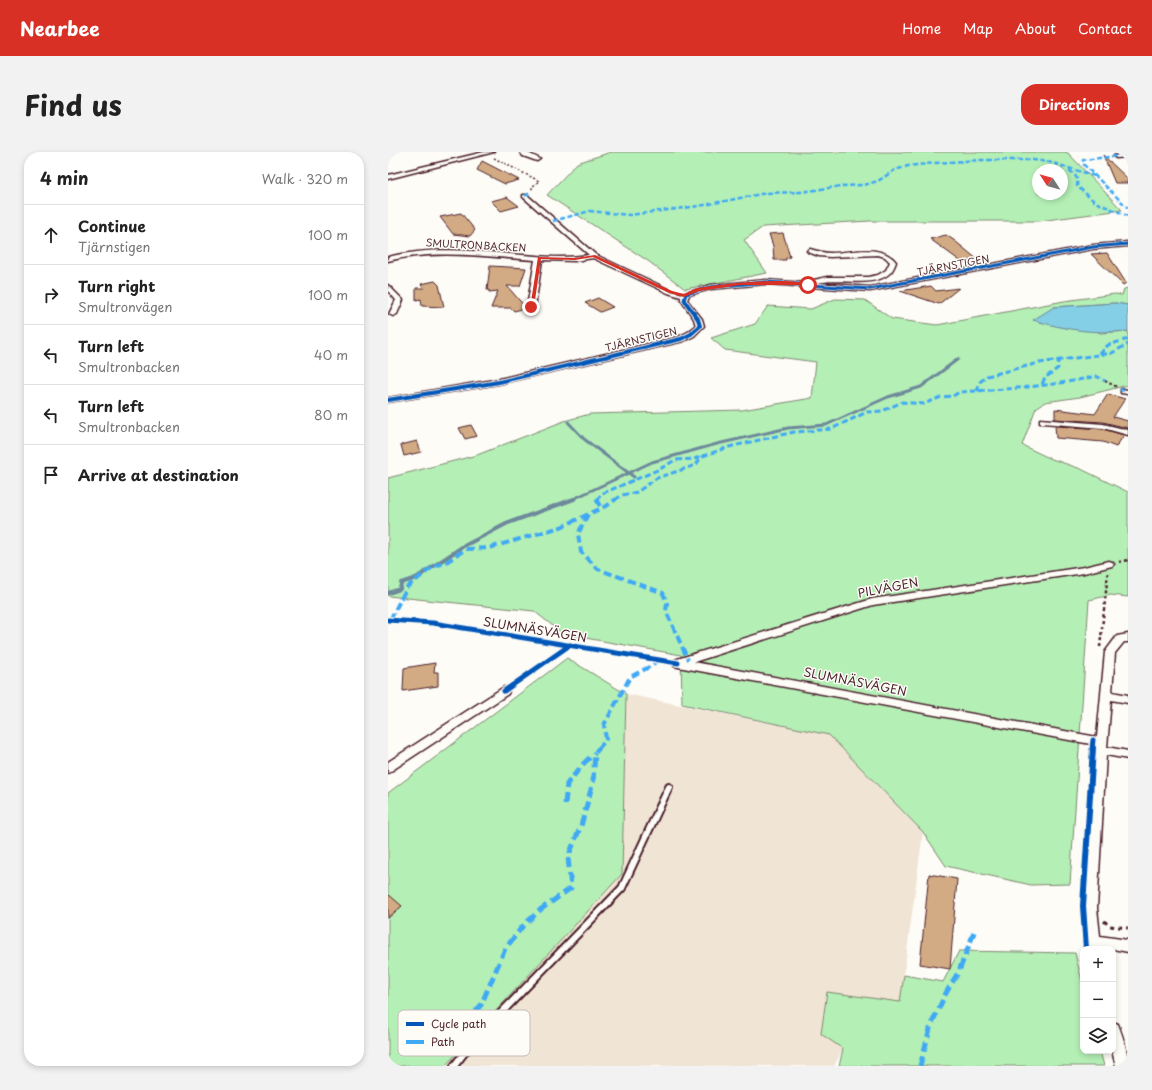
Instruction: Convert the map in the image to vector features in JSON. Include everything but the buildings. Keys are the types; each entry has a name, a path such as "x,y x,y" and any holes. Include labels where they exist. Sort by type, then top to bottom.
{"street":[{"path":"388,178 491,152"},
{"path":"523,152 525,155 537,159"},
{"path":"454,154 459,160"},
{"path":"1116,156 1128,154"},
{"path":"527,195 594,256 670,292 684,296"},
{"name":"TJÄRNSTIGEN","path":"388,400 550,371 681,339 696,330 700,323 685,301 684,296 698,290 747,283 862,289 886,287 1093,247 1128,244"},
{"name":"SMULTRONBACKEN","path":"388,259 412,252 436,251 539,258 575,259 594,256"},
{"path":"808,285 820,279 840,280 870,278 886,273 892,266 892,262 886,255 874,252 827,256 810,251"},
{"name":"SMULTRONBACKEN","path":"531,307 539,258"},
{"path":"388,287 400,300 393,314"},
{"path":"1043,421 1103,426 1128,434"},
{"name":"PILVÄGEN","path":"678,663 872,602 1084,570 1109,564"},
{"path":"1128,638 1121,639 1110,652 1091,908 1095,945 1128,946"},
{"name":"SLUMNÄSVÄGEN","path":"678,663 1102,746 1128,755"},
{"path":"388,768 504,691"},
{"path":"1106,695 1128,699"},
{"path":"1116,1040 1123,1066"}],"lane":[{"path":"504,1010 622,888 669,787"},
{"path":"454,1066 462,1056"}],"path":[{"path":"485,154 539,181 532,187 534,190 527,195"},
{"path":"1105,381 1124,390"}],"shaded area":[{"path":"626,694 829,735 923,832 900,1002 843,1049 834,1066 445,1066 454,1056 530,1056 530,1010 497,1010 622,874"}],"green space":[{"path":"611,152 1065,152 1068,153 1122,210 1039,221 870,221 763,227 744,240 767,273 685,289 648,261 547,195 577,163"},
{"path":"1128,288 1128,305 1115,303 1054,307 1100,333 1128,331 1128,385 1080,397 1045,402 1036,408 1022,445 1049,458 1081,469 1128,492 1128,597 1111,595 1089,600 1070,884 1031,885 946,866 923,832 829,735 682,704 681,655 563,634 534,611 388,596 388,478 477,455 564,421 590,414 742,410 812,398 816,362 725,350 711,338 755,324 768,306 811,309 835,299 865,300 892,319 937,325 1064,301 1115,294 1122,295 1124,289"},
{"path":"567,658 626,694 622,874 497,1010 398,1010 398,1056 454,1056 445,1066 388,1066 388,793"},
{"path":"959,951 1075,953 1080,973 1080,1054 1101,1054 1104,1066 839,1066 843,1049 821,1034 827,992 900,1002 904,975 943,982"}],"water":[{"path":"1115,303 1128,305 1128,331 1103,332 1080,330 1033,320 1054,307"}],"waterway":[{"path":"629,473 652,462 717,444 788,428 826,425 888,397 921,387 958,359"},
{"path":"568,422 584,439 629,473"},
{"path":"571,500 629,473"},
{"path":"629,473 634,477"},
{"path":"388,593 400,589 401,583 416,578 462,547 508,523 574,499"}],"marked path":[{"path":"1116,156 1083,160 1083,164 1128,208"},
{"path":"553,221 590,211 630,215 699,206 766,193 801,192 842,186 864,185 878,181 895,170 908,166 935,163 979,160 1034,160 1049,162 1095,176"},
{"path":"1069,170 1075,174 1078,179 1077,186 1089,195 1095,202 1128,216"},
{"path":"525,196 530,193"},
{"path":"1100,354 1108,345 1128,339"},
{"path":"977,391 980,382 987,376 1039,363 1112,353 1128,344"},
{"path":"1042,384 1045,378 1058,368 1058,360"},
{"path":"601,508 596,499 601,494 660,469 675,460 694,459 729,447 794,432 831,429 867,412 882,411 902,402 924,404 941,397 953,396 959,392 1026,388 1042,384 1071,382 1096,376 1105,381"},
{"path":"1120,389 1124,391"},
{"path":"390,620 407,587 434,566 445,563 466,549 489,548 561,527 608,505 622,495 637,492 657,478 696,465 702,456"},
{"path":"588,514 578,534 581,552 598,569 663,593 667,603 666,611 688,660"},
{"path":"477,1010 481,1005 505,949 522,927 540,910 571,888 568,857 581,826 593,782 595,753 606,740 604,725 630,677 651,666 659,659"},
{"path":"565,804 567,784 584,763 595,753"},
{"path":"920,1066 931,1025 946,993 959,971 975,930"}],"cycle path":[{"path":"388,400 499,382 572,366 681,339 691,334 700,326 698,319 684,300 686,294 711,287 766,282 870,289 1093,247 1128,244"},
{"path":"388,620 433,623 678,663"},
{"path":"504,691 570,645"},
{"path":"1086,946 1083,906 1093,740"}],"route":[{"path":"531,307 539,258 575,259 594,256 670,292 684,296 690,292 711,287 741,284 766,282 808,285"}]}
